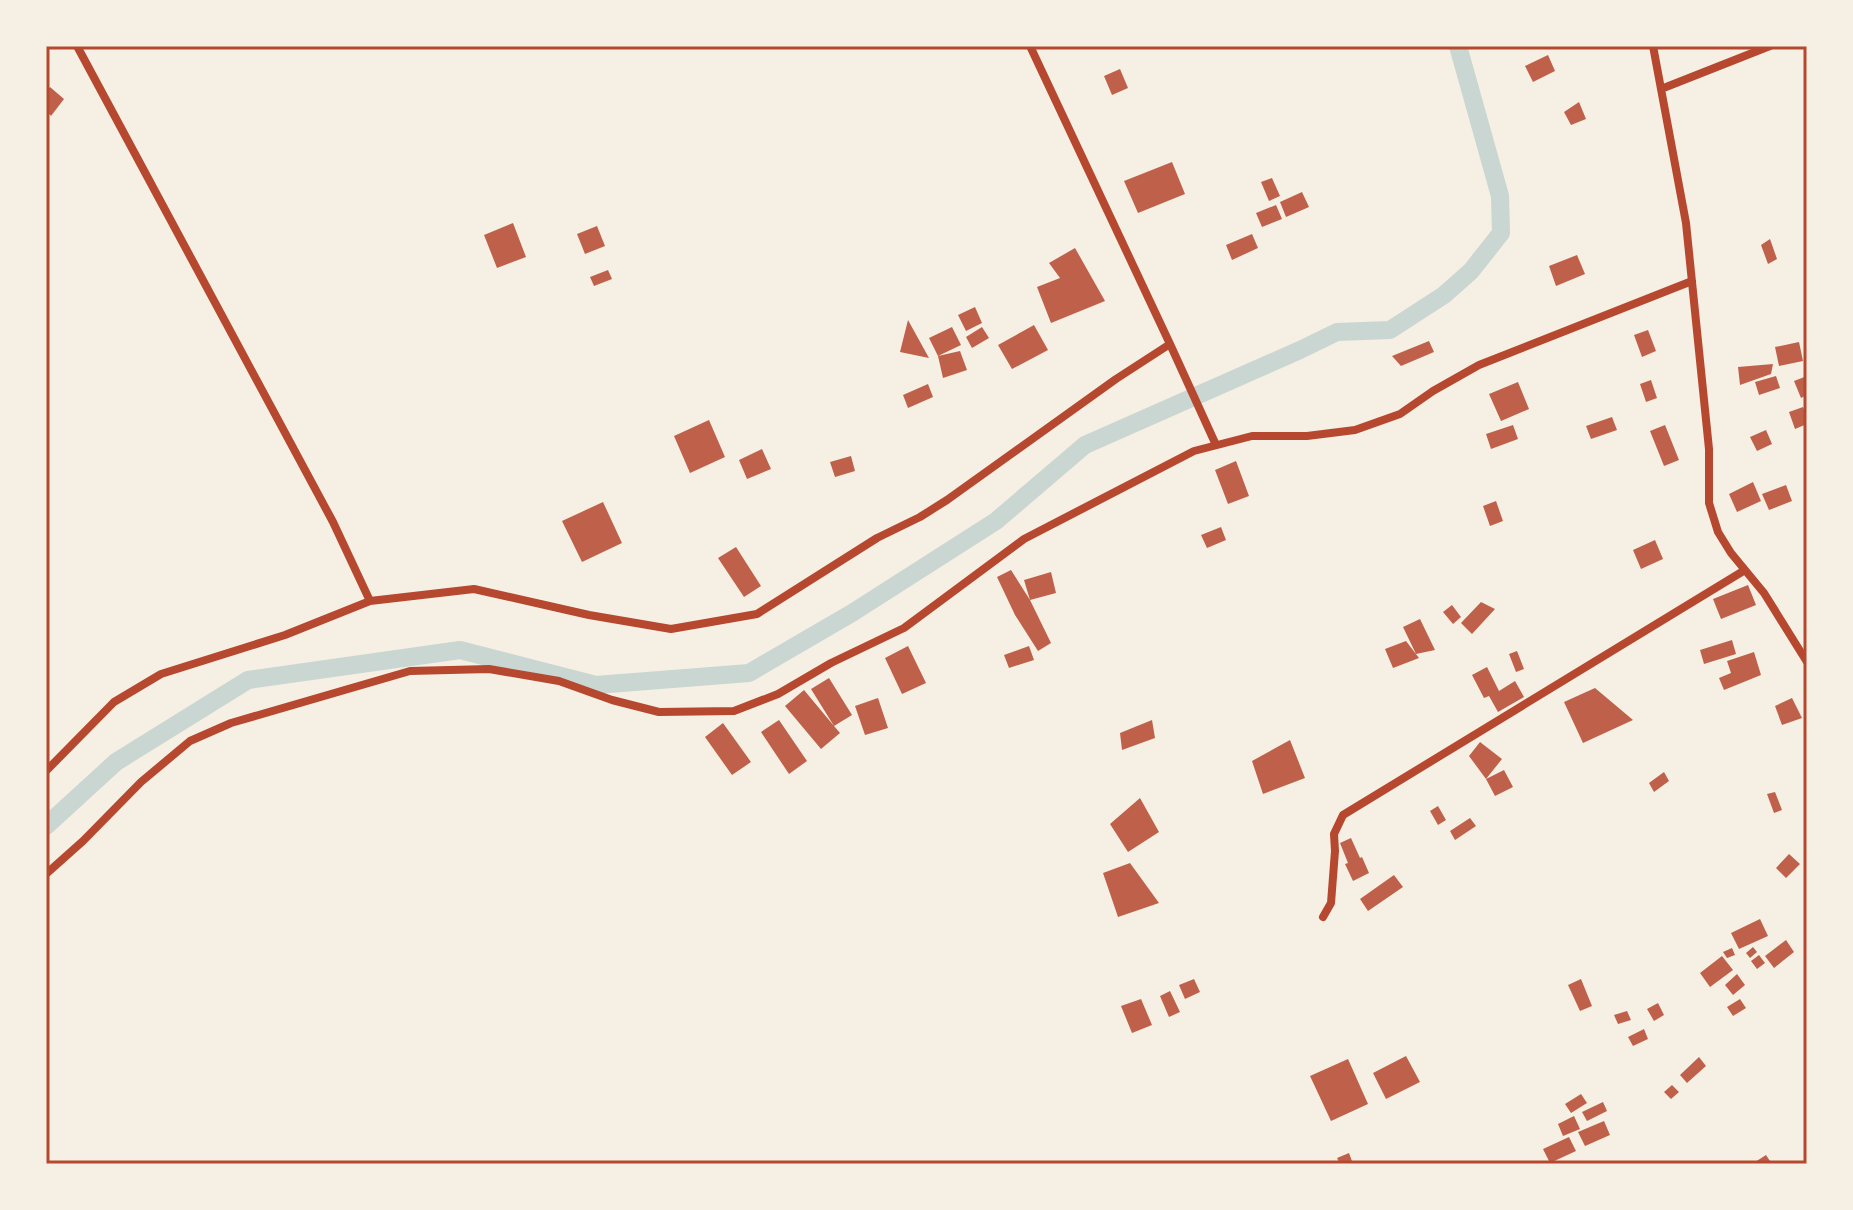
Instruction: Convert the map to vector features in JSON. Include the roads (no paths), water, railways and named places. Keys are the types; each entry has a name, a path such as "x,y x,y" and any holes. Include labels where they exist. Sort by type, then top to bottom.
{"street":[{"path":"77,46 333,522 370,601"},
{"path":"1030,46 1216,445"},
{"path":"1653,46 1686,223 1709,449 1709,503 1718,532 1764,593 1807,662"},
{"path":"1661,89 1770,46"},
{"path":"46,874 141,782 190,741 231,723 410,671 489,669 559,681 612,700 659,712 734,711 778,694 831,663 904,628 1024,539 1194,451 1252,436 1307,436 1355,430 1400,414 1479,365 1692,281"},
{"path":"46,771 114,702 161,674 285,635 370,601 474,589 589,615 671,629 757,614 877,538 947,500 1170,344"},
{"path":"1323,917 1331,903 1334,834 1343,815 1745,570"}],"waterway":[{"path":"46,826 116,762 248,680 460,650 596,685 749,673 852,613 996,521 1085,445 1337,332 1390,330 1444,295 1471,271 1501,233 1500,196 1458,46"}]}
